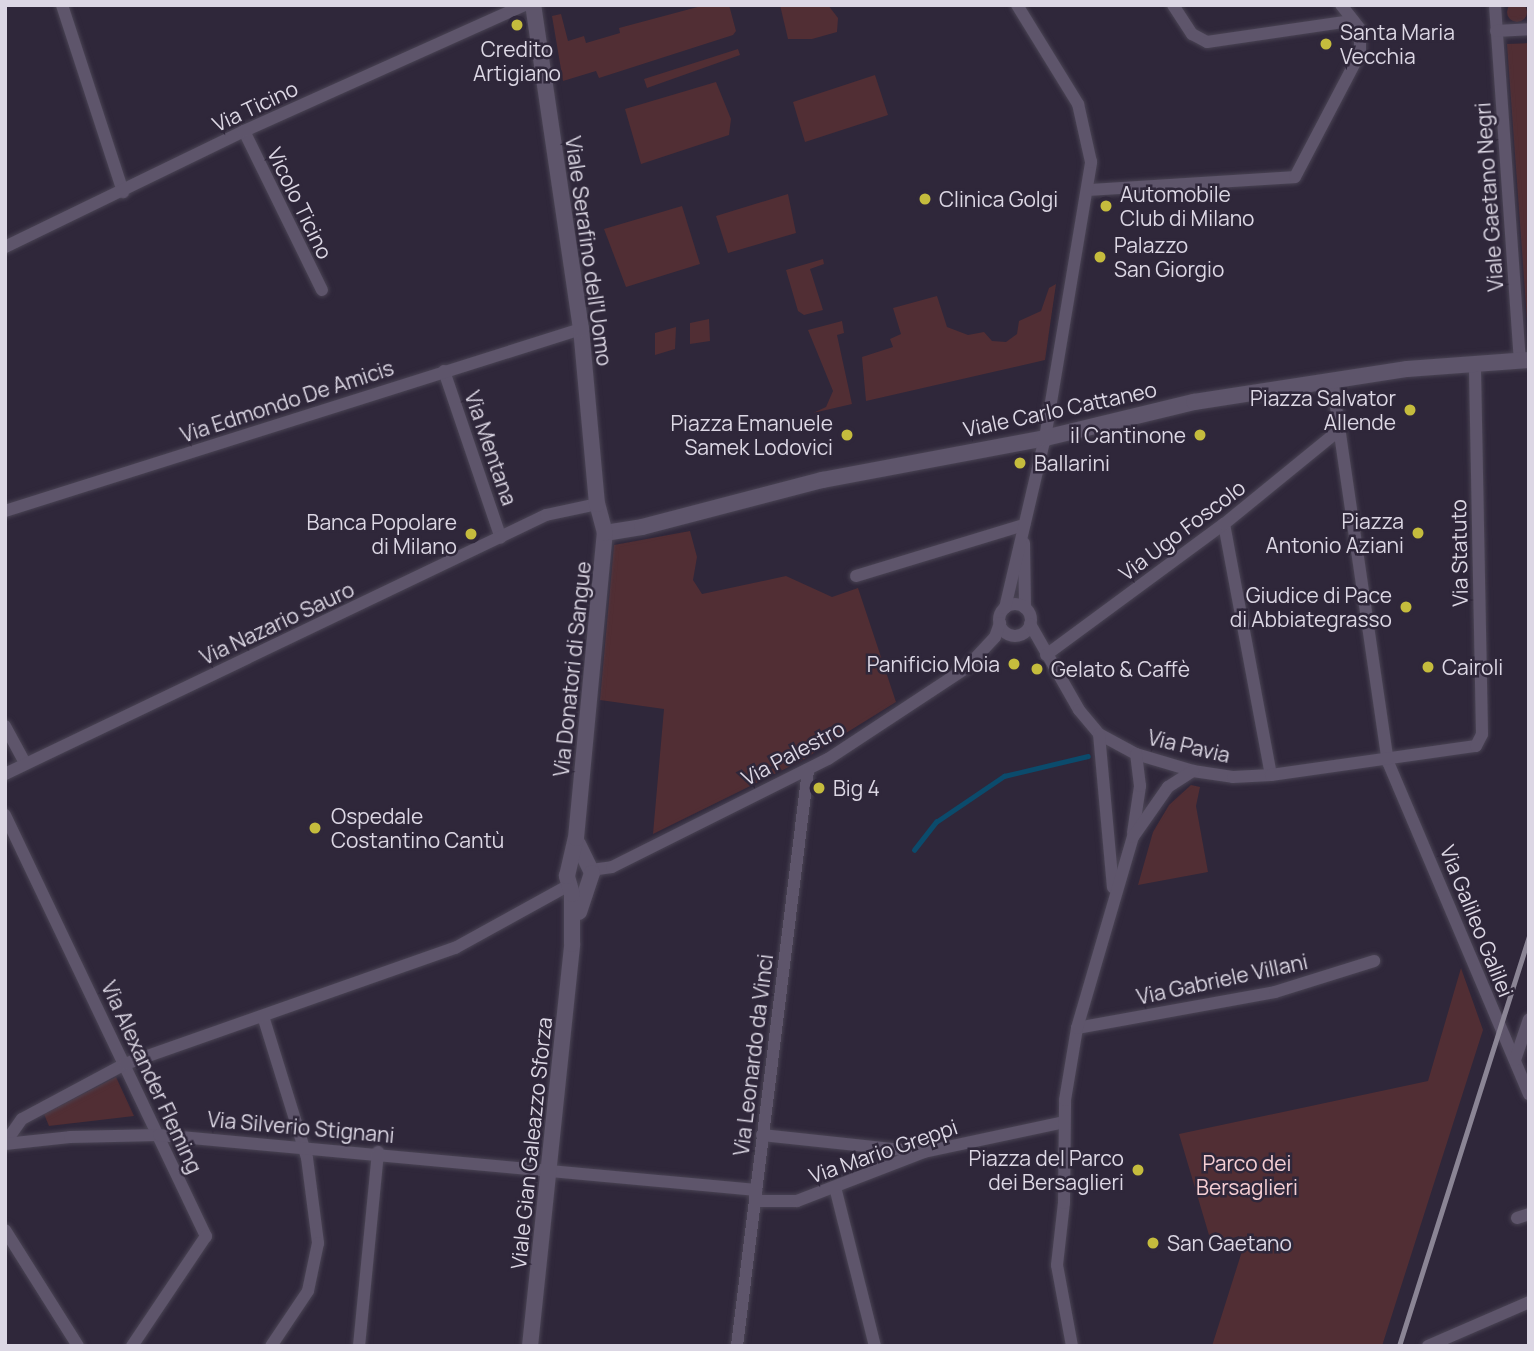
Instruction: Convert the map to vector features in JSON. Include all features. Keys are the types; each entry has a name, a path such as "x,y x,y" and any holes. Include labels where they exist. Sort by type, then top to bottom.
{"street":[{"path":"62,5 123,192"},
{"name":"Via Ticino","path":"5,247 244,131 524,5"},
{"name":"Viale Serafino dell'Uomo","path":"533,5 581,329 597,504"},
{"path":"1014,635 1000,623 1045,438 1089,190 1091,162 1078,104 1017,5"},
{"path":"1174,5 1192,34 1207,42 1351,21"},
{"path":"1089,190 1295,177 1360,53 1360,29 1341,5"},
{"name":"Viale Gaetano Negri","path":"1495,5 1525,361"},
{"path":"1496,31 1529,29"},
{"name":"Vicolo Ticino","path":"244,131 322,290"},
{"name":"Via Edmondo De Amicis","path":"5,512 581,329"},
{"name":"Viale Carlo Cattaneo","path":"605,533 823,480 1045,438 1194,402 1332,379 1475,363 1525,361"},
{"name":"Via Statuto","path":"1475,363 1480,742"},
{"name":"Via Mentana","path":"444,371 501,538"},
{"name":"Via Galileo Galilei","path":"1332,379 1388,762 1529,1094"},
{"name":"Via Ugo Foscolo","path":"1046,655 1224,524 1338,431"},
{"name":"Via Nazario Sauro","path":"5,774 546,515 597,504"},
{"name":"Via Donatori di Sangue","path":"581,874 576,838 605,533 597,504"},
{"path":"1224,524 1272,775"},
{"path":"856,576 1024,525"},
{"path":"1014,635 1030,624 1025,608 1024,525"},
{"path":"1005,608 1015,604 1025,608"},
{"name":"Via Palestro","path":"5,1144 22,1119 125,1064 455,948 581,874 612,867 808,769 950,681 995,637 1000,623"},
{"name":"Via Pavia","path":"1030,624 1046,655 1099,734 1136,754 1193,771 1233,777 1272,775 1388,762 1480,742"},
{"path":"995,637 1014,635 1037,638"},
{"path":"5,726 24,763"},
{"path":"1099,734 1114,895"},
{"path":"1072,1346 1057,1265 1064,1203 1064,1122 1077,1028 1133,837 1140,786 1136,754"},
{"name":"Via Leonardo da Vinci","path":"737,1346 808,769"},
{"path":"1133,837 1168,786 1193,771"},
{"name":"Via Alexander Fleming","path":"5,815 206,1236 132,1346"},
{"name":"Viale Gian Galeazzo Sforza","path":"530,1346 581,874"},
{"name":"Via Gabriele Villani","path":"1077,1028 1275,992 1374,961"},
{"path":"263,1016 299,1145 307,1158 317,1226 315,1272 308,1291 271,1346"},
{"path":"1515,1060 1529,1019"},
{"name":"Via Mario Greppi","path":"755,1195 797,1201 924,1152 1064,1122"},
{"name":"Via Silverio Stignani","path":"5,1144 70,1137 159,1135 551,1168 755,1195"},
{"path":"762,1135 924,1152"},
{"path":"359,1346 378,1153"},
{"path":"835,1187 875,1346"},
{"path":"5,1230 78,1346"},
{"path":"1428,1346 1529,1302"}],"green space":[{"path":"1517,2 1524,5 1527,12 1524,19 1517,22 1510,19 1507,12 1510,5"},
{"path":"705,5 729,5 736,31 733,35 599,78 596,71 563,81 552,16 561,14 568,41 584,36 586,43 620,33 619,28"},
{"path":"780,5 828,5 838,18 837,32 812,39 788,39"},
{"path":"1529,43 1529,347 1507,44"},
{"path":"738,49 740,55 647,88 644,79"},
{"path":"875,75 888,115 805,142 793,102"},
{"path":"716,82 731,119 729,135 641,164 625,109"},
{"path":"788,194 796,233 728,253 716,216"},
{"path":"682,206 700,264 626,287 604,229"},
{"path":"823,259 824,264 810,269 823,310 804,315 798,311 786,270"},
{"path":"1056,284 1045,360 866,401 862,357 893,347 890,339 901,334 893,308 937,296 947,327 968,335 984,332 992,341 1006,342 1017,334 1019,321 1041,311 1049,288"},
{"path":"709,319 710,341 690,344 690,323"},
{"path":"842,321 844,333 837,335 852,404 813,413 826,407 833,391 808,330"},
{"path":"676,327 675,349 655,355 655,333"},
{"path":"690,531 697,557 693,580 702,594 786,576 832,597 858,588 896,702 801,761 653,834 664,709 600,700 614,545"},
{"path":"1191,785 1200,787 1196,806 1208,872 1138,885 1153,832 1169,805"},
{"name":"Parco dei Bersaglieri","path":"1461,968 1483,1030 1382,1346 1212,1346 1243,1248 1239,1236 1218,1243 1216,1232 1209,1235 1179,1134 1428,1081"},
{"path":"116,1077 134,1116 49,1126 44,1114"}],"waterway":[{"path":"914,850 936,822 1004,776 1088,756"}],"railway":[{"path":"1399,1346 1529,936"}],"place":[{"name":"Credito Artigiano","path":"517,25"},
{"name":"Santa Maria Vecchia","path":"1326,44"},
{"name":"Clinica Golgi","path":"925,199"},
{"name":"Automobile Club di Milano","path":"1106,206"},
{"name":"Palazzo San Giorgio","path":"1100,257"},
{"name":"Piazza Salvator Allende","path":"1410,410"},
{"name":"Piazza Emanuele Samek Lodovici","path":"847,435"},
{"name":"il Cantinone","path":"1200,435"},
{"name":"Ballarini","path":"1020,463"},
{"name":"Piazza Antonio Aziani","path":"1418,533"},
{"name":"Banca Popolare di Milano","path":"471,534"},
{"name":"Giudice di Pace di Abbiategrasso","path":"1406,607"},
{"name":"Panificio Moia","path":"1014,664"},
{"name":"Cairoli","path":"1428,667"},
{"name":"Gelato & Caffè","path":"1037,669"},
{"name":"Big 4","path":"819,788"},
{"name":"Ospedale Costantino Cantù","path":"315,828"},
{"name":"Piazza del Parco dei Bersaglieri","path":"1138,1170"},
{"name":"San Gaetano","path":"1153,1243"}]}
